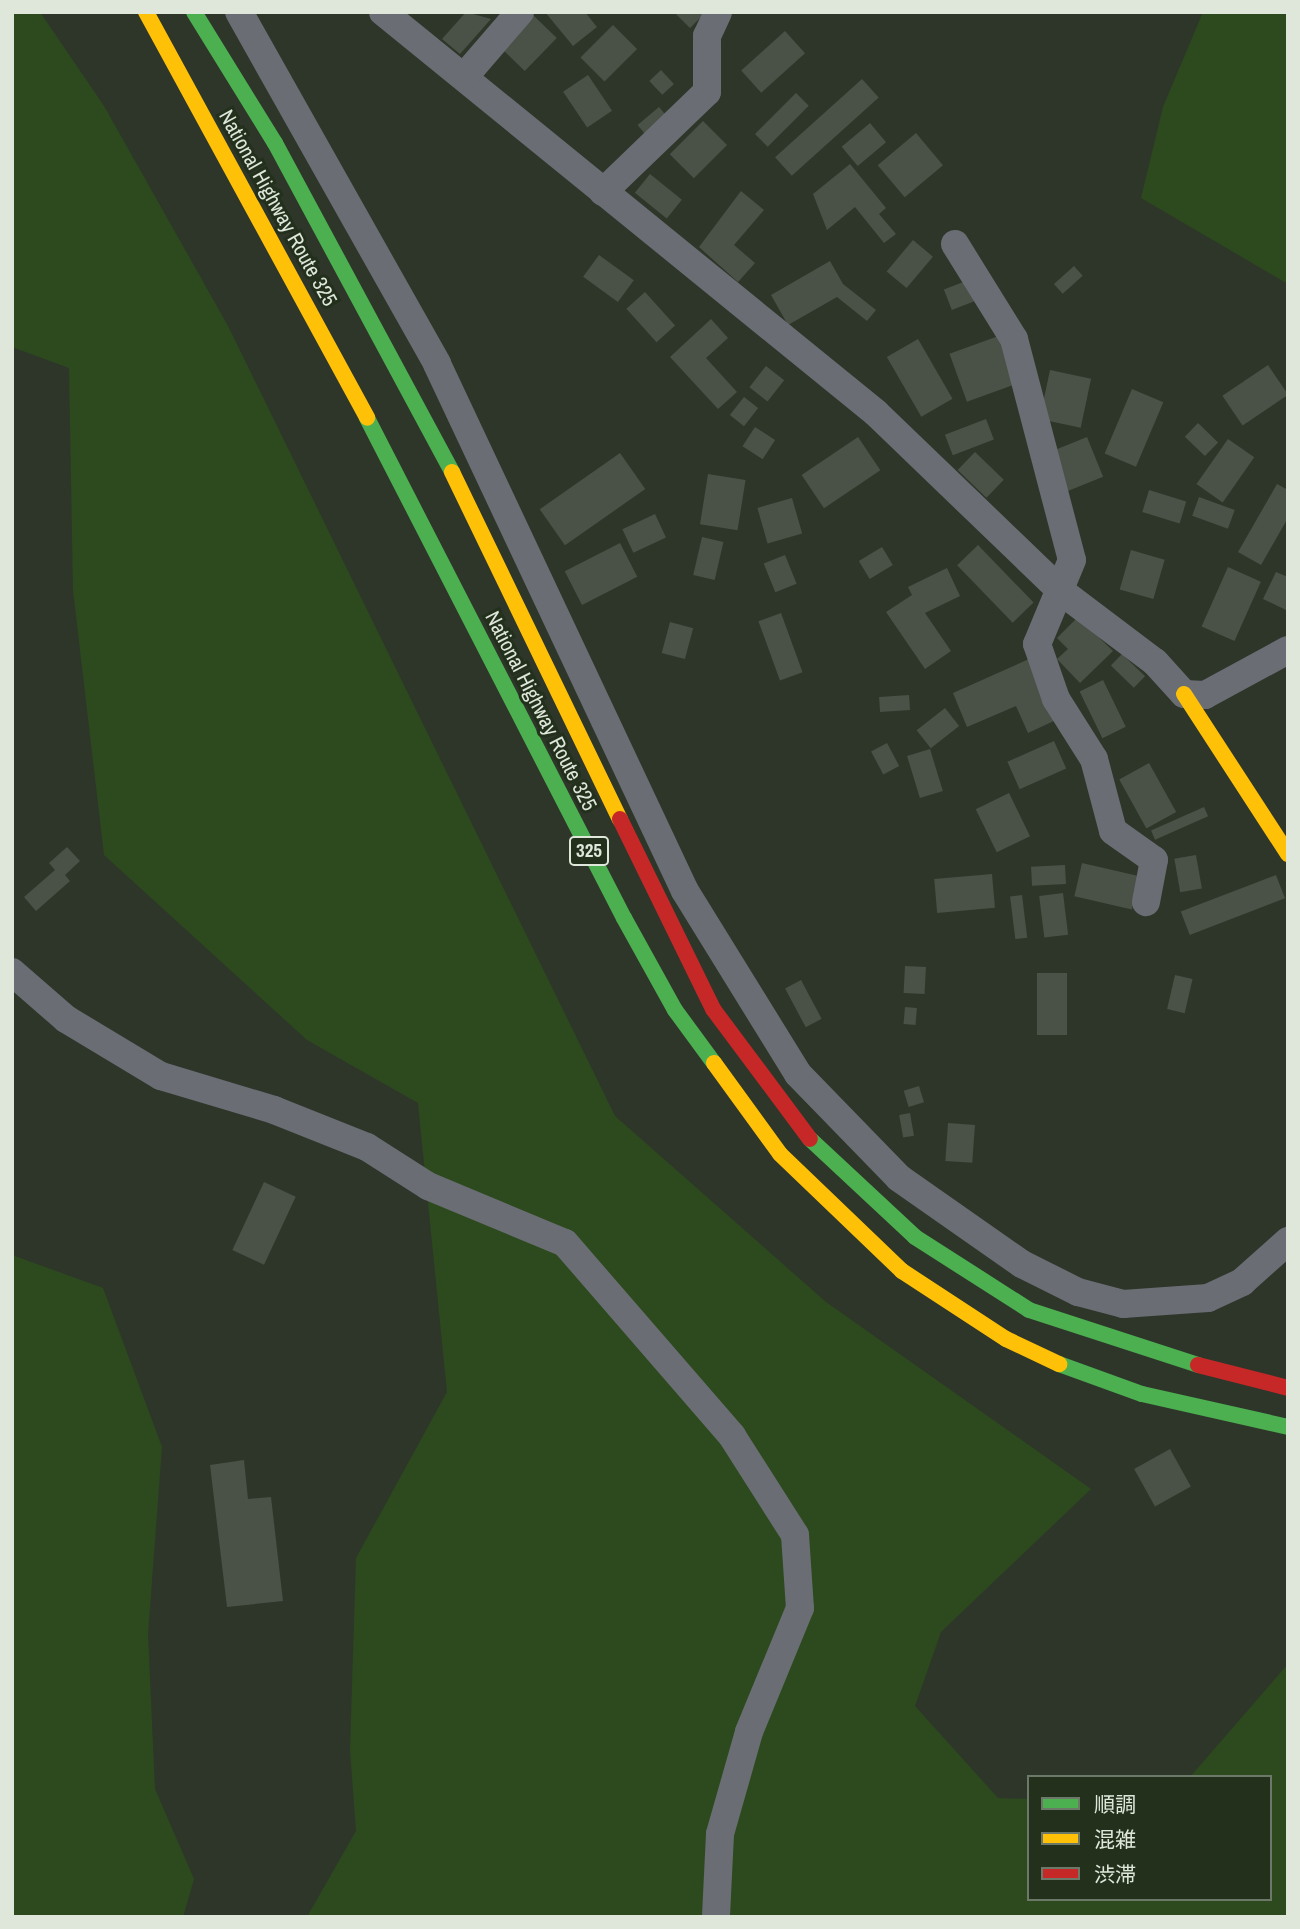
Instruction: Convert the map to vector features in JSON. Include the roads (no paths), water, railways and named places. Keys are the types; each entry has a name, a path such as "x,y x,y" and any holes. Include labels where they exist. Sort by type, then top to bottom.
{"main road":[{"name":"National Highway Route 325","path":"146,12 316,320 630,930 675,1010 780,1154 902,1271 1006,1339 1075,1372 1142,1394 1288,1427"},
{"name":"National Highway Route 325","path":"194,12 275,143 423,413 713,1009 796,1125 915,1237 1029,1310 1129,1347 1288,1388"},
{"path":"1184,694 1288,854"}],"street":[{"path":"239,12 438,364 685,891 799,1074 909,1185 1022,1265 1077,1292 1122,1304 1208,1298 1242,1282 1288,1241"},
{"path":"383,12 876,413 1062,592 1155,662 1184,694 1205,695 1288,650"},
{"path":"464,77 520,12"},
{"path":"603,192 707,92 708,36 718,12"},
{"path":"955,244 1014,339 1072,560 1062,592 1037,644 1056,699 1094,759 1113,831 1154,860 1146,902"},
{"path":"12,972 66,1019 161,1076 274,1110 367,1147 428,1185 565,1243 732,1436 795,1535 800,1608 749,1732 720,1834 716,1917"}]}
